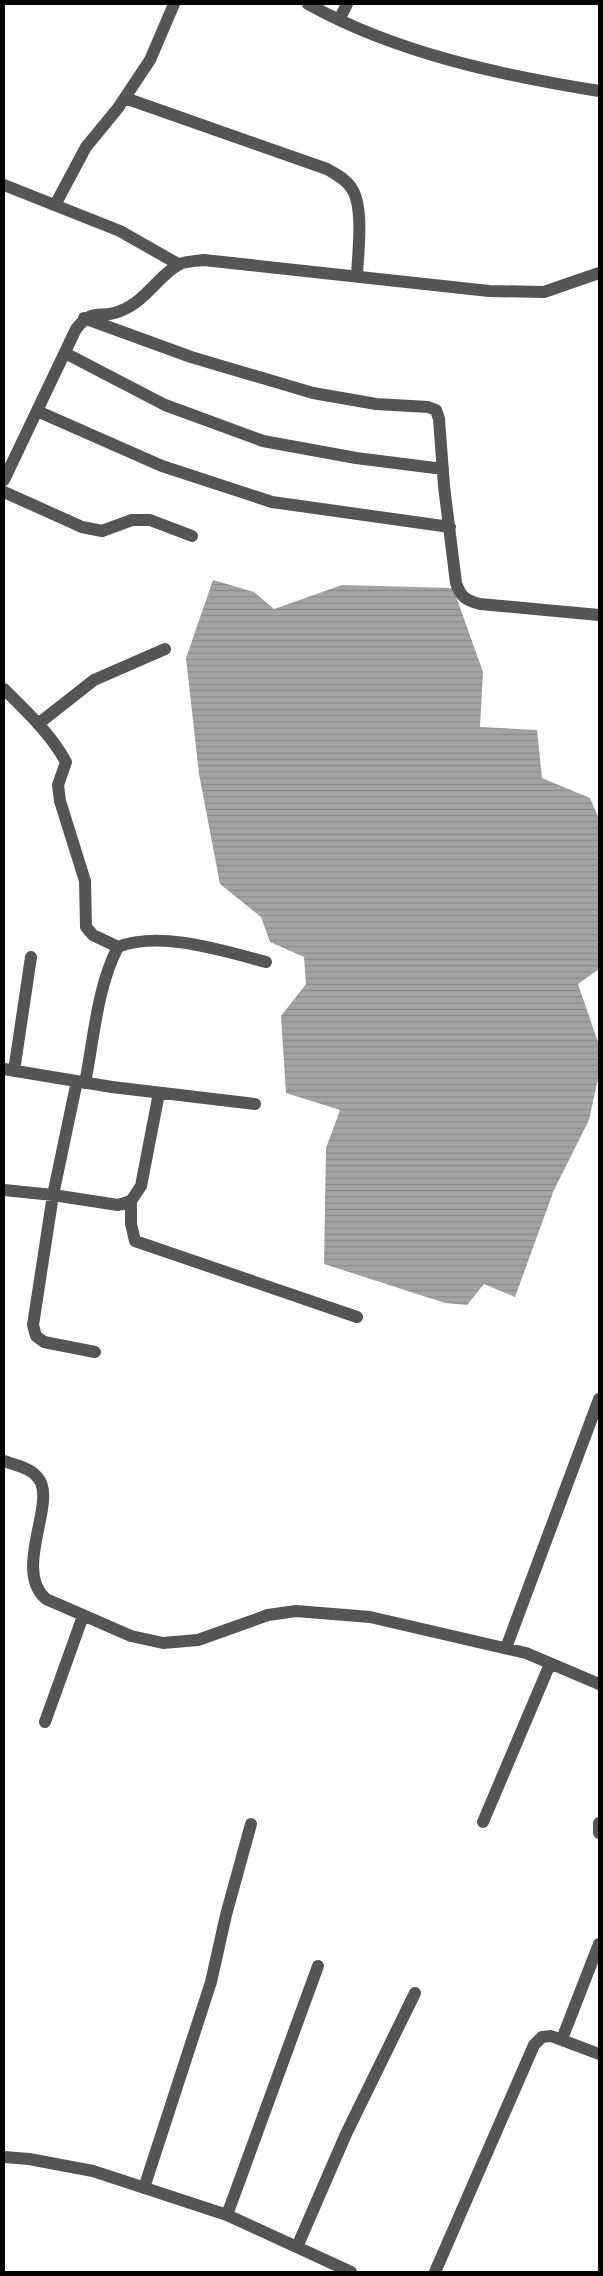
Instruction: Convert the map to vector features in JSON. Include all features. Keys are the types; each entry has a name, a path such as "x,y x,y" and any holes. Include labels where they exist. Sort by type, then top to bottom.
{"street":[{"path":"55,205 86,147 125,98 150,60 174,4"},
{"path":"308,4 339,20 389,41 490,70 543,82 599,91"},
{"path":"339,20 347,4"},
{"path":"125,98 328,169 344,180 353,189 358,210 357,275"},
{"path":"4,185 120,231 178,264"},
{"path":"4,480 76,329 84,318 97,314 118,312 136,304 178,264 204,260 357,275 489,291 544,292 599,273"},
{"path":"84,318 191,357 313,393 376,404 428,407 436,410 439,419 442,469 456,583 460,593 466,600 480,604 599,615"},
{"path":"65,353 165,405 263,441 356,458 442,469"},
{"path":"37,411 162,466 272,502 450,527"},
{"path":"4,492 82,527 102,531 132,520 150,520 192,536"},
{"path":"38,724 94,680 165,649"},
{"path":"4,689 38,724 58,748 66,762 58,785 60,801 84,882 86,927 93,934 118,947"},
{"path":"95,1352 44,1342 36,1336 34,1325 53,1195 104,982 111,961 118,947 132,942 180,943 266,962"},
{"path":"31,957 9,1070 159,1093 254,1104"},
{"path":"159,1093 140,1186 131,1201 131,1224 135,1241 357,1318"},
{"path":"4,1190 118,1205 131,1201"},
{"path":"506,1648 599,1399"},
{"path":"4,1461 30,1471 42,1484 43,1497 32,1566 38,1592 46,1599 131,1636 162,1642 198,1640 268,1615 296,1612 370,1617 526,1653 599,1684"},
{"path":"45,1722 82,1616"},
{"path":"482,1822 550,1664"},
{"path":"599,1823 599,1833"},
{"path":"144,2188 211,1982 226,1914 251,1824"},
{"path":"562,2039 599,1944"},
{"path":"227,2215 318,1966"},
{"path":"297,2247 346,2134 415,1992"},
{"path":"435,2272 534,2044 542,2037 551,2036 599,2054"},
{"path":"4,2157 28,2159 94,2171 227,2215 297,2247 331,2268 351,2272"}],"shaded area":[{"path":"213,580 254,592 274,609 342,585 453,588 483,672 480,727 537,730 542,778 590,798 599,819 599,969 578,984 599,1045 599,1074 589,1120 554,1190 515,1297 484,1284 467,1305 445,1303 324,1264 326,1148 340,1110 286,1093 281,1016 306,984 304,957 270,942 261,917 220,884 199,774 186,658"}]}
